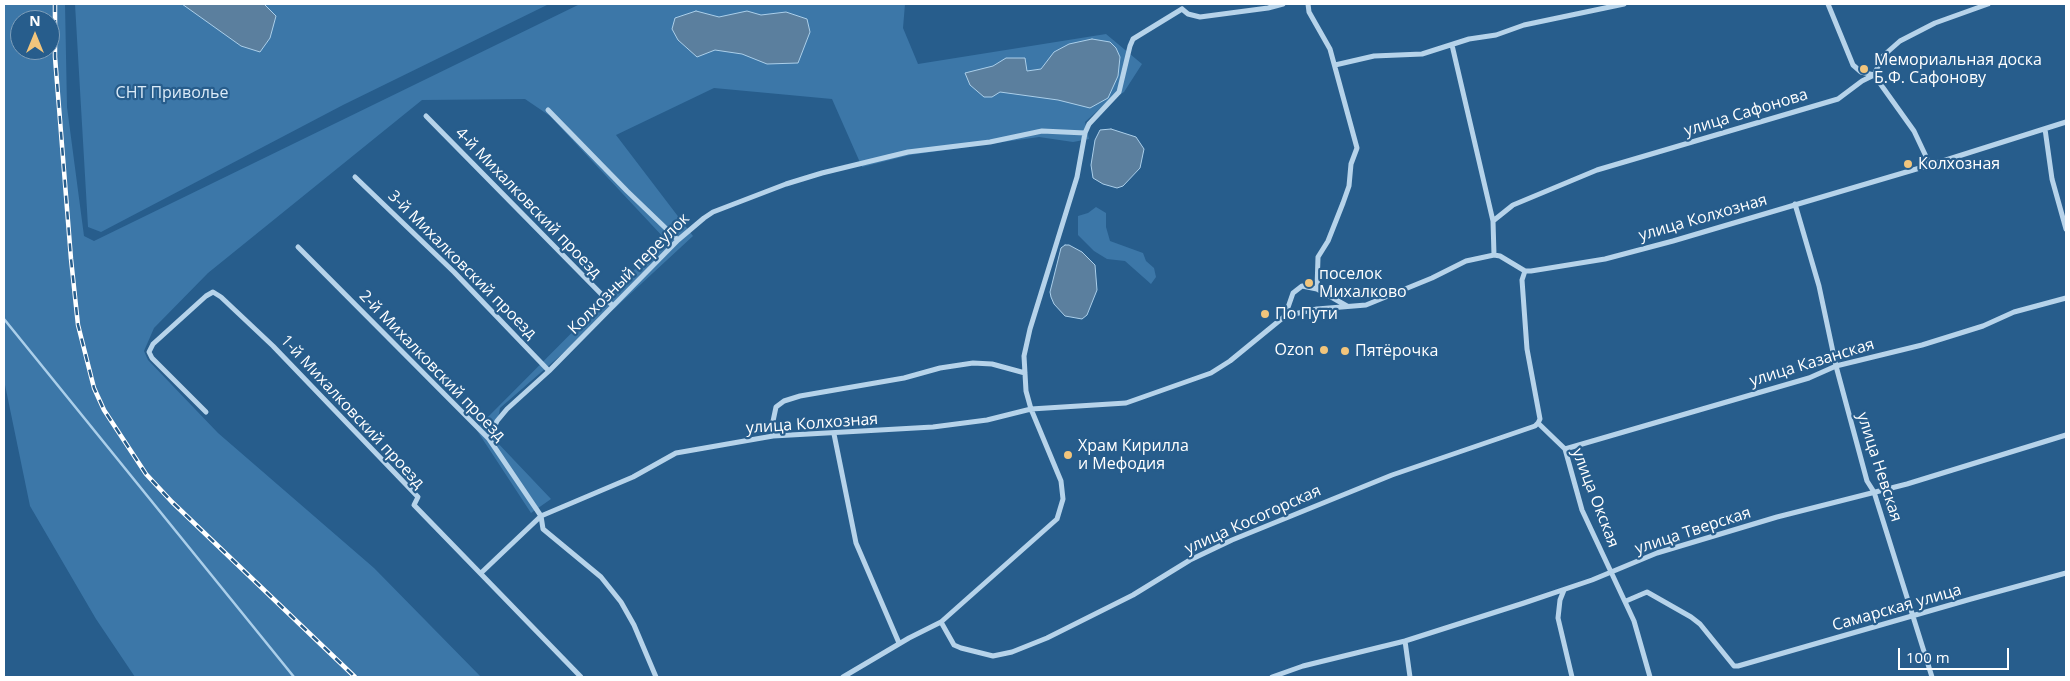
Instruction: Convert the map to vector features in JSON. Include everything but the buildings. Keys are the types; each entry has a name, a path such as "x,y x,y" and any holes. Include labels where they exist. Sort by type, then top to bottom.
{"street":[{"path":"843,677 899,643 941,622 1055,521 1063,504 1061,481 1026,394 1024,356 1030,329 1077,177 1085,133 1089,124 1119,92 1133,39 1181,6 1188,14 1200,18 1283,4"},
{"path":"1308,4 1310,12 1330,49 1357,148 1351,164 1343,204 1328,241 1318,256 1318,287"},
{"path":"1335,65 1374,56 1422,54 1476,37 1624,4"},
{"path":"1828,4 1853,65 1861,72 1874,75 1914,131 1930,165"},
{"name":"улица Сафонова","path":"1494,221 1513,205 1607,167 1838,99 1862,81 1874,75 1883,56 1900,42 1935,23 1988,4"},
{"path":"1452,45 1494,221 1494,255"},
{"path":"548,110 678,240"},
{"name":"4-й Михалковский проезд","path":"426,116 613,306"},
{"name":"улица Колхозная","path":"1525,271 1537,271 1605,259 1930,165 2066,122"},
{"path":"2045,129 2052,179 2066,229"},
{"name":"Колхозный переулок","path":"489,439 497,421 507,409 549,371 678,240 714,212 786,184 822,173 924,149 990,142 1042,131 1085,133"},
{"name":"3-й Михалковский проезд","path":"355,176 454,272 549,371"},
{"name":"улица Невская","path":"1795,204 1819,286 1836,366 1867,481 1874,492 1932,677"},
{"name":"2-й Михалковский проезд","path":"298,248 489,439 541,516 543,529 601,577 621,602 634,625 656,677"},
{"path":"1350,308 1318,287 1294,287 1285,316 1317,309 1350,308 1373,303 1432,278 1462,262 1494,255 1500,256 1525,271 1522,280 1527,349 1540,419 1538,423"},
{"name":"1-й Михалковский проезд","path":"206,412 152,358 149,351 160,338 206,296 213,292 221,297 273,346 418,497 414,505 581,677"},
{"name":"улица Казанская","path":"1565,448 1808,378 1836,366 1922,345 1983,326 2014,312 2066,298"},
{"name":"улица Колхозная","path":"481,573 541,516 633,477 672,454 773,436 890,431 971,422 1031,409 1126,403 1211,374 1285,316"},
{"path":"773,436 772,426 776,407 784,401 800,396 904,378 940,368 973,363 992,364 1025,373"},
{"name":"улица Окская","path":"1538,423 1565,448 1582,510 1626,601 1634,621 1650,677"},
{"name":"улица Косогорская","path":"941,622 954,645 961,648 994,656 1012,652 1047,638 1133,596 1190,560 1232,540 1392,475 1535,426 1538,423"},
{"path":"834,434 856,543 899,643"},
{"name":"улица Тверская","path":"1272,677 1289,674 1303,666 1405,641 1564,590 1611,573 1657,552 2066,436"},
{"name":"Самарская улица","path":"1626,601 1647,592 1690,617 1700,624 1734,666 1745,665 1914,615 2066,573"},
{"path":"1564,590 1560,600 1558,618 1572,677"},
{"path":"1405,641 1410,677"}],"green space":[{"path":"4,4 65,4 67,107 84,236 94,241 580,4 905,4 903,28 918,64 1106,34 1142,64 1124,92 1105,104 1085,122 1089,139 1073,142 1039,137 910,155 862,167 832,99 714,88 616,135 693,236 615,308 500,408 494,439 551,499 531,513 476,429 665,239 550,116 525,99 422,100 208,273 154,328 144,351 148,360 218,433 374,568 481,677 135,677 96,619 30,506 4,380"},
{"name":"СНТ Приволье","path":"75,4 549,4 343,105 101,232 88,227"},
{"path":"1096,207 1106,213 1106,227 1110,241 1143,253 1146,261 1154,268 1156,277 1151,284 1125,261 1107,259 1094,251 1078,235 1078,216 1088,213"}],"shaded area":[{"path":"182,4 264,4 276,16 270,38 260,52 241,46"},
{"path":"696,11 719,17 747,11 761,15 786,12 807,19 810,32 798,63 767,64 742,54 715,50 697,57 678,40 672,29 675,18"},
{"path":"1092,39 1110,42 1116,48 1120,57 1118,76 1108,98 1090,108 1058,100 1000,92 992,97 984,97 970,85 965,73 993,66 1006,58 1025,58 1027,71 1041,69 1054,52 1069,44"},
{"path":"1111,129 1136,137 1144,149 1140,168 1123,186 1117,188 1103,184 1093,178 1091,165 1095,140 1100,130"},
{"path":"1069,245 1082,252 1095,265 1097,290 1087,315 1082,319 1065,316 1054,304 1051,297 1050,292 1061,248"}],"waterway":[{"path":"4,319 294,677"}],"railway":[{"path":"55,4 55,57 71,259 78,325 94,388 104,410 146,474 172,502 355,677"}],"place":[{"name":"Мемориальная доска Б.Ф. Сафонову","path":"1864,69"},
{"name":"Колхозная","path":"1908,164"},
{"name":"поселок Михалково","path":"1309,283"},
{"name":"По Пути","path":"1265,314"},
{"name":"Ozon","path":"1324,350"},
{"name":"Пятёрочка","path":"1345,351"},
{"name":"Храм Кирилла и Мефодия","path":"1068,455"}]}
